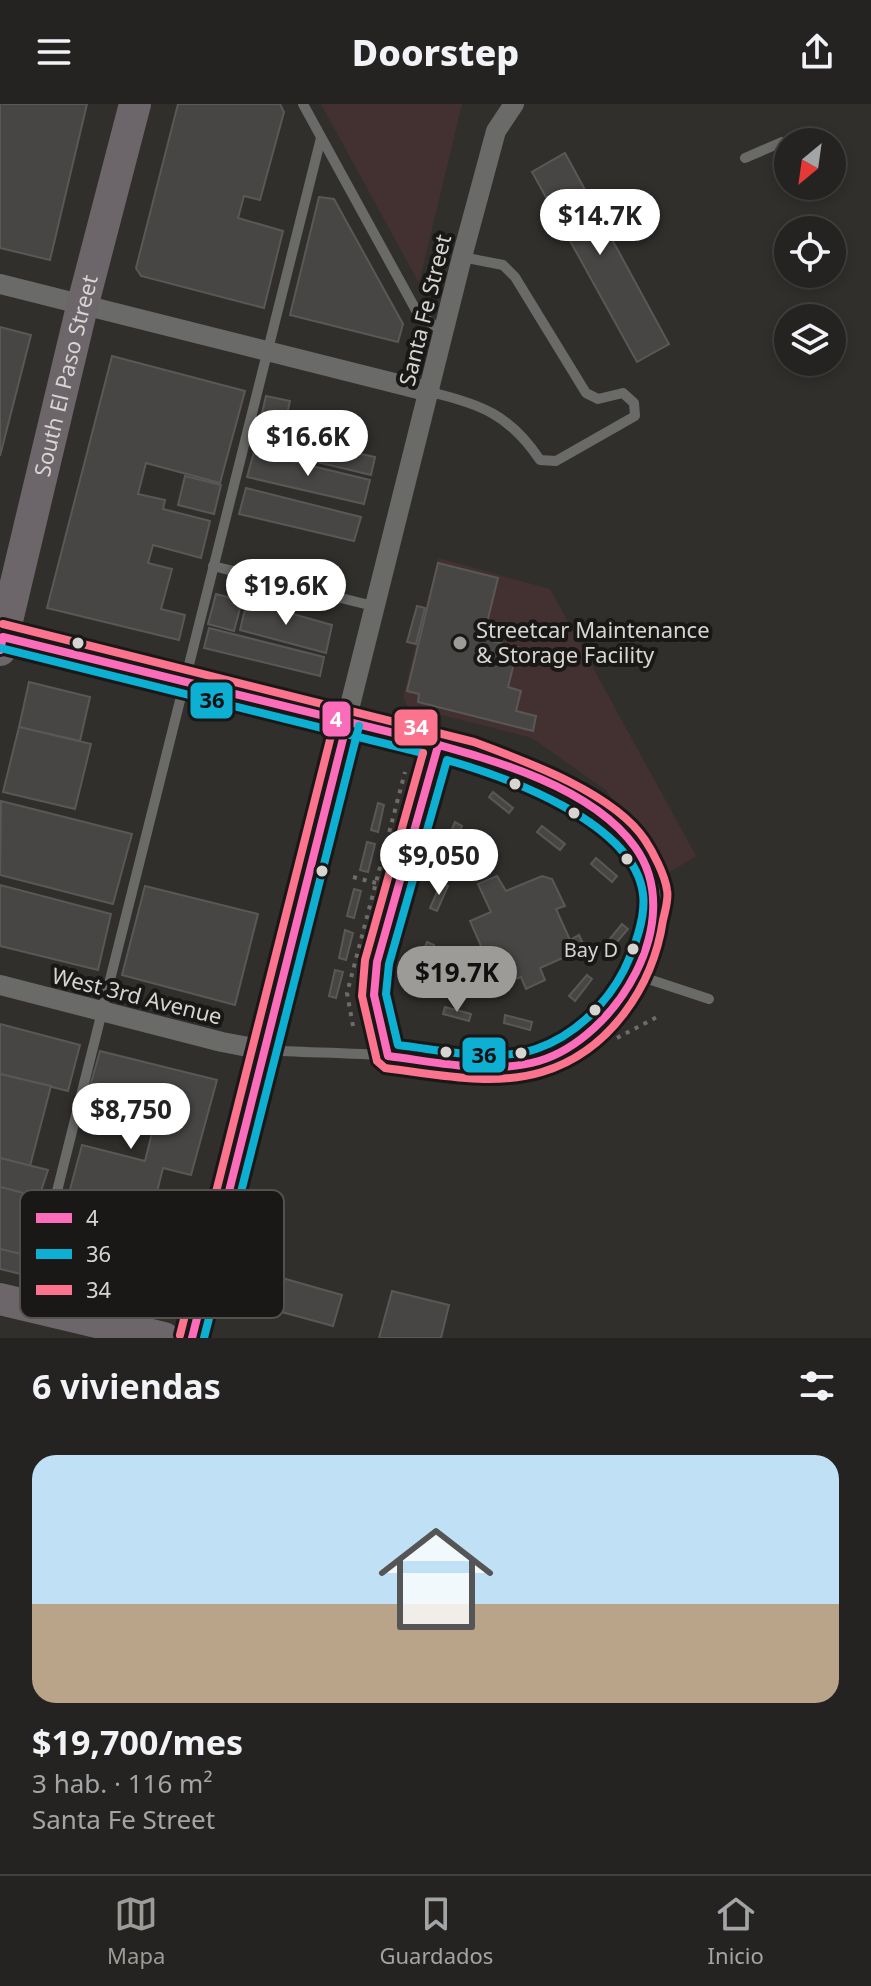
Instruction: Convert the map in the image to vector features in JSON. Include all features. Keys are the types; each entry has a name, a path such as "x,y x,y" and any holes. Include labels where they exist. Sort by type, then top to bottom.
{"main road":[{"name":"South El Paso Street","path":"1,641 82,305 135,104"},
{"path":"81,1318 164,1338"}],"street":[{"name":"Santa Fe Street","path":"491,104 496,131"},
{"name":"Santa Fe Street","path":"229,1190 462,257 496,131 514,104"},
{"path":"0,284 430,392"},
{"path":"1,641 185,682 347,723"},
{"name":"West 3rd Avenue","path":"0,985 264,1050"},
{"name":"Santa Fe Street","path":"192,1338 197,1318"}],"lane":[{"path":"303,104 417,312 444,333"},
{"path":"47,1190 100,1012 321,138"},
{"path":"745,158 774,145"},
{"path":"430,392 491,410 526,439 540,460 556,461 635,416 634,403 623,393 598,399 586,393 515,277 503,265 462,257"},
{"path":"213,566 377,607"},
{"path":"264,1050 388,1056 498,1068 534,1065 590,1032 612,1010 636,975 652,936 657,908 651,879 621,832 560,788 487,758 347,723"},
{"path":"388,1056 374,995 377,962 438,746"},
{"path":"636,975 709,999"},
{"path":"14,1302 20,1282"}],"path":[{"path":"353,1026 347,993 405,772"},
{"path":"353,877 376,883"},
{"path":"617,1038 657,1017"}],"shaded area":[{"path":"321,104 462,104 419,283"},
{"path":"438,558 550,589 696,856 661,877 606,790 532,738 407,706 403,696"}],"building":[{"path":"0,104 87,104 50,260 0,248"},
{"path":"178,104 280,104 284,112 260,200 244,196 238,218 283,231 264,308 141,276 136,268"},
{"path":"565,153 669,344 637,362 532,172"},
{"path":"319,197 334,199 403,324 398,342 290,315"},
{"path":"0,327 31,335 0,456"},
{"path":"112,356 245,391 220,483 146,463 138,494 165,500 163,509 210,521 201,558 153,545 148,563 172,569 161,609 185,615 179,640 47,608"},
{"path":"266,396 290,401 287,414 321,423 312,461 254,447"},
{"path":"323,436 363,446 361,454 375,457 371,475 317,462"},
{"path":"254,452 370,480 364,504 247,477"},
{"path":"185,476 221,485 214,514 178,505"},
{"path":"246,488 361,517 354,541 239,514"},
{"name":"Streetcar Maintenance & Storage Facility","path":"438,563 498,578 483,639 518,647 508,687 521,691 516,711 536,716 533,731 418,702 419,694 407,691"},
{"path":"216,594 242,601 234,631 208,624"},
{"path":"247,601 332,625 326,653 240,630"},
{"path":"417,606 425,608 416,644 407,642"},
{"path":"209,628 324,657 320,676 204,648"},
{"path":"29,682 90,697 80,741 19,727"},
{"path":"19,727 91,744 75,809 3,792"},
{"path":"493,792 513,808 509,813 489,797"},
{"path":"1,801 132,834 113,904 0,875"},
{"path":"378,803 384,805 378,832 371,830"},
{"path":"455,822 462,826 451,851 444,848"},
{"path":"542,826 565,844 560,850 537,832"},
{"path":"367,842 375,844 368,872 360,870"},
{"path":"596,858 617,876 612,882 591,864"},
{"path":"497,876 506,891 542,876 552,879 565,906 556,909 570,940 579,935 585,948 540,968 545,980 526,989 521,977 493,987 481,967 489,964 470,921 491,912 478,884"},
{"path":"441,883 448,886 437,911 430,908"},
{"path":"0,885 111,914 98,970 0,946"},
{"path":"145,886 258,914 235,1005 122,975"},
{"path":"354,889 361,891 354,918 347,916"},
{"path":"622,924 628,929 610,950 605,945"},
{"path":"345,930 353,933 346,960 339,958"},
{"path":"427,942 434,945 423,970 416,967"},
{"path":"335,970 343,972 336,998 329,996"},
{"path":"587,975 592,979 575,1001 569,996"},
{"path":"445,1007 471,1014 469,1021 443,1014"},
{"path":"505,1015 532,1022 530,1030 504,1023"},
{"path":"0,1024 80,1045 68,1091 0,1074"},
{"path":"100,1051 217,1080 191,1175 163,1168 157,1190 70,1190 82,1145 145,1161 152,1133 82,1115"},
{"path":"0,1074 51,1086 30,1166 0,1158"},
{"path":"0,1158 48,1170 41,1190 20,1192 0,1187"},
{"path":"0,1187 20,1192 20,1254 0,1249"},
{"path":"0,1249 20,1254 20,1274 0,1269"},
{"path":"284,1279 342,1295 333,1326 284,1313"},
{"path":"392,1291 449,1305 441,1338 379,1338"}],"transit line":[{"name":"34","path":"3,624 474,742 567,780 612,808 631,823 652,851 666,884 666,905 658,945 649,969 624,1014 588,1049 566,1062 523,1076 484,1079 385,1068 377,1061 362,996 365,960 423,753"},
{"name":"4","path":"0,650 3,637 410,737 501,764 563,789 591,806 615,825 635,847 649,876 653,908 648,941 636,973 617,1002 594,1028 567,1048 539,1061 483,1067 388,1056 374,995 377,962 438,746"},
{"name":"36","path":"0,648 423,753"},
{"name":"34","path":"217,1190 335,720"},
{"name":"4","path":"229,1190 347,723"},
{"name":"36","path":"241,1190 359,726"},
{"name":"36","path":"447,760 533,791 593,824 617,845 634,868 643,894 643,913 638,933 617,983 576,1028 536,1049 485,1055 398,1045 386,994 389,964 447,760"},
{"name":"34","path":"180,1335 184,1318"},
{"name":"4","path":"192,1338 197,1318"},
{"name":"36","path":"204,1338 209,1318"}],"place":[{"name":"Streetcar Maintenance & Storage Facility","path":"460,643"},
{"name":"Bay D","path":"633,949"}]}
